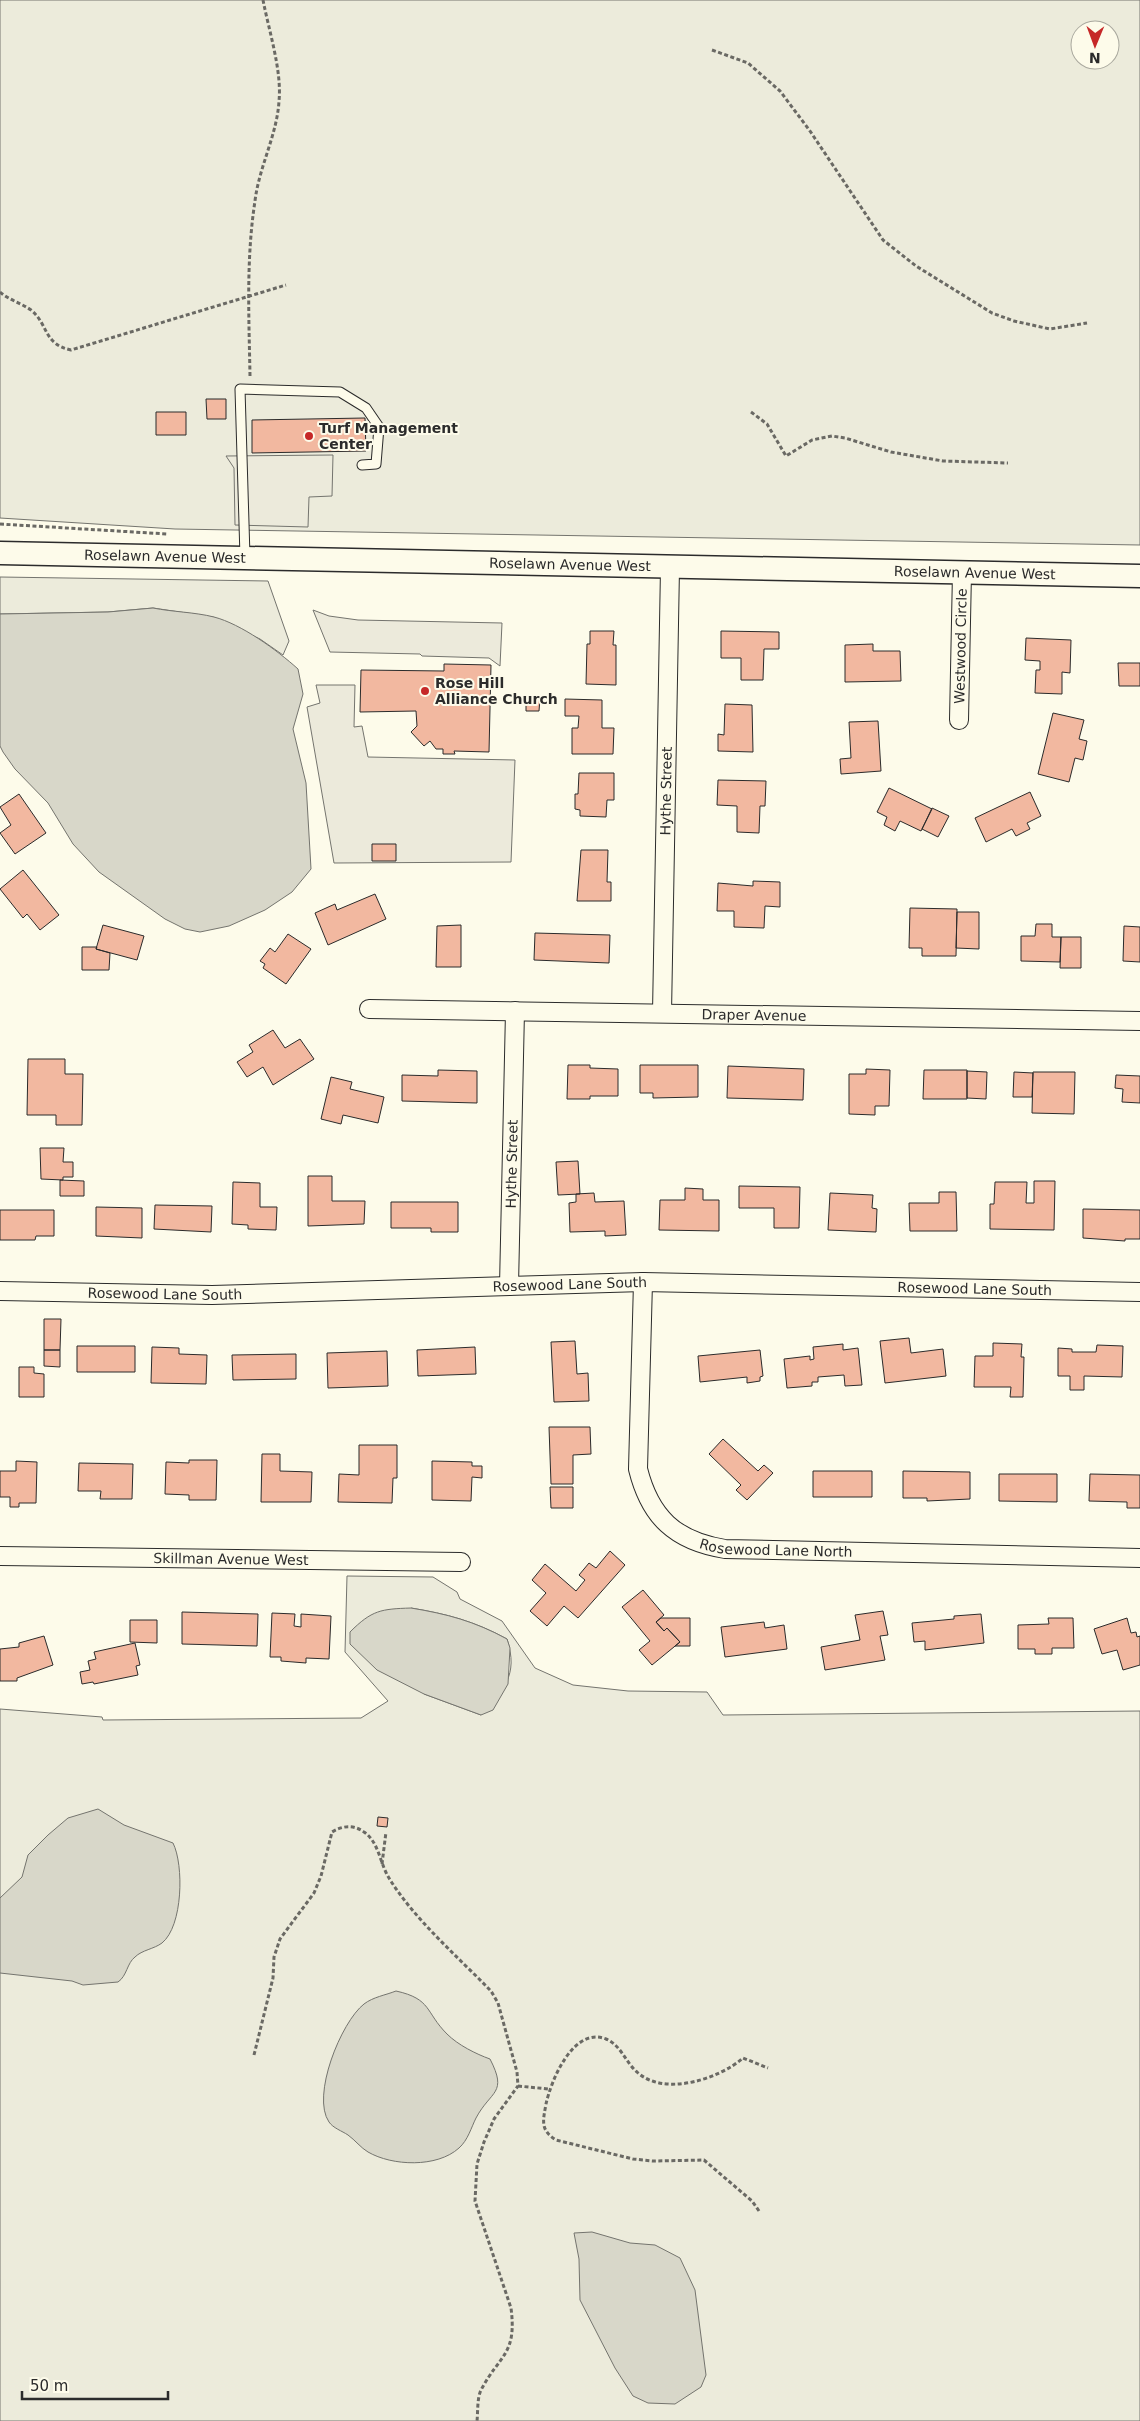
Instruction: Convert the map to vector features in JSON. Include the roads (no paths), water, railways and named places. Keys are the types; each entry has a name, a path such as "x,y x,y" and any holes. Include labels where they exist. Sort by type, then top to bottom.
{"street":[{"name":"Roselawn Avenue West","path":"0,553 1140,576"},
{"name":"Hythe Street","path":"662,1014 670,568"},
{"name":"Westwood Circle","path":"959,720 962,572"},
{"name":"Draper Avenue","path":"369,1009 1140,1021"},
{"name":"Hythe Street","path":"509,1286 516,1011"},
{"name":"Rosewood Lane South","path":"0,1291 212,1295 643,1282 1140,1292"},
{"name":"Rosewood Lane North","path":"643,1282 638,1469 643,1489 653,1508 667,1524 684,1537 704,1545 725,1549 1140,1558"},
{"name":"Skillman Avenue West","path":"0,1556 462,1562"}],"lane":[{"path":"246,559 240,389 340,392 366,408 379,427 376,464 362,465"}],"place":[{"name":"Turf Management Center","path":"309,436"},
{"name":"Rose Hill Alliance Church","path":"425,691"}]}
